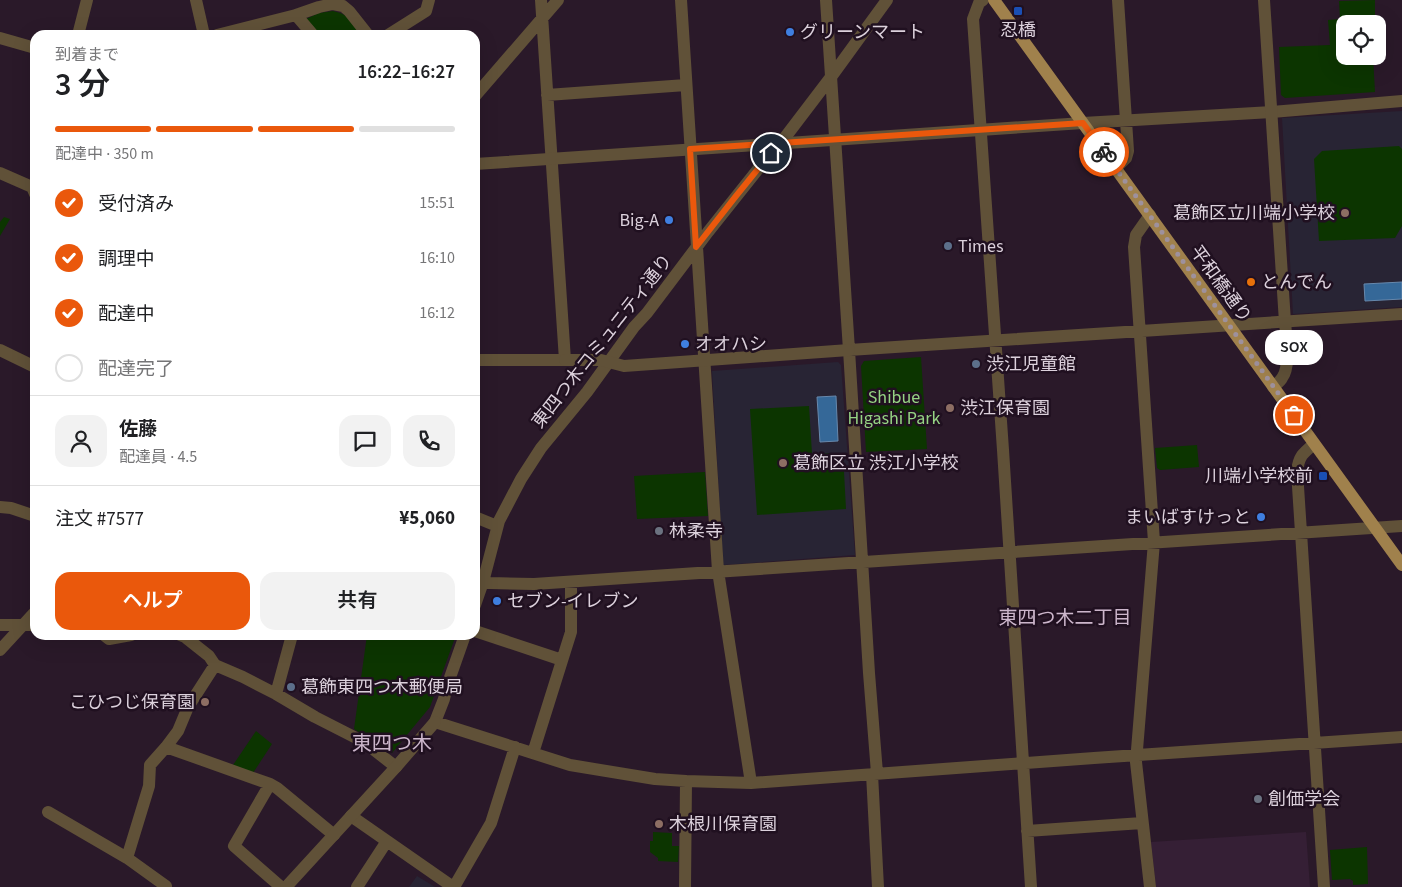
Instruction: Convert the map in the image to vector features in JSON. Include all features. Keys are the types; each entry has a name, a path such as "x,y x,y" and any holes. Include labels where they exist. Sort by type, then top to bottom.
{"main road":[{"name":"平和橋通り","path":"994,0 1402,565"}],"street":[{"path":"79,30 87,0"},
{"path":"196,0 203,30"},
{"path":"396,30 426,11 430,0"},
{"path":"541,0 565,360"},
{"path":"480,90 558,0"},
{"path":"681,0 718,571 751,783"},
{"path":"826,0 863,562 878,887"},
{"name":"東四つ木コミュニティ通り","path":"480,579 498,526 521,478 542,448 587,392 696,247 831,78 886,0"},
{"path":"983,0 975,10 973,18 1031,887"},
{"path":"1116,168 1126,158 1128,151 1118,0"},
{"path":"1264,0 1285,322 1286,370 1284,377 1273,386"},
{"path":"236,30 296,15 319,6 333,4 343,6 349,11 364,30"},
{"path":"296,15 309,30"},
{"path":"0,38 30,47"},
{"path":"547,95 686,85"},
{"path":"480,164 1402,102"},
{"path":"0,173 30,184"},
{"path":"1150,215 1134,240 1154,542 1136,755 1150,887"},
{"path":"480,360 601,360 624,366 1402,314"},
{"path":"0,350 30,365"},
{"path":"1314,444 1302,453 1297,471 1324,887"},
{"path":"0,507 11,508 30,514"},
{"path":"480,519 498,526"},
{"path":"480,582 534,584 571,582 1402,526"},
{"path":"533,753 571,632 571,582"},
{"path":"0,625 29,625"},
{"path":"0,650 29,625"},
{"path":"480,632 562,660"},
{"path":"189,640 209,656 215,665 276,694 314,718 364,742 396,767"},
{"path":"276,694 291,640"},
{"path":"286,887 396,767 434,722 444,699 463,640"},
{"path":"127,858 149,786 150,765 166,748 178,731 188,707 215,665"},
{"path":"434,722 570,765 655,779 751,783 1402,737"},
{"path":"166,748 270,784 334,835"},
{"path":"351,816 453,887 490,824 515,748"},
{"path":"685,887 686,781"},
{"path":"270,784 234,846 281,887"},
{"path":"48,812 127,858 165,887"},
{"path":"1027,831 1142,823"},
{"path":"357,887 387,841"}],"shaded area":[{"name":"葛飾区立川端小学校","path":"1402,111 1402,307 1293,314 1282,118"},
{"name":"葛飾区立 渋江小学校","path":"838,362 841,365 855,555 723,565 712,371"},
{"path":"1306,832 1310,887 1156,887 1151,842"},
{"path":"417,876 435,887 409,887"}],"green space":[{"path":"1375,0 1375,15 1340,15 1339,1"},
{"path":"333,11 343,14 358,30 315,30 306,19 319,13"},
{"path":"1336,19 1336,65 1374,65 1375,92 1285,98 1281,95 1279,47 1330,45 1328,20"},
{"path":"1399,146 1402,149 1402,226 1395,238 1319,241 1314,159 1322,151"},
{"path":"4,217 10,219 0,236 0,222"},
{"name":"Shibue Higashi Park","path":"921,357 927,449 866,452 861,366 864,361"},
{"path":"809,406 812,454 843,453 846,509 757,515 750,409"},
{"path":"1197,445 1199,467 1160,470 1157,468 1155,448"},
{"path":"705,472 708,516 637,519 634,476"},
{"path":"366,640 454,640 430,707 392,753 354,729"},
{"path":"256,731 272,744 253,773 233,765"},
{"path":"653,832 672,833 672,846 679,846 678,862 658,861 658,858 650,852 650,841 653,841"},
{"path":"1367,847 1368,884 1353,885 1353,881 1350,879 1332,880 1330,850"}],"water":[{"path":"1402,282 1402,299 1365,301 1364,284"},
{"path":"836,396 838,441 820,442 817,397"}],"way so far":[{"path":"1104,152 1294,415"}],"place":[{"name":"忍橋","path":"1018,11"},
{"name":"グリーンマート","path":"790,32"},
{"name":"葛飾区立川端小学校","path":"1345,213"},
{"name":"Big-A","path":"669,220"},
{"name":"Times","path":"948,246"},
{"name":"とんでん","path":"1251,282"},
{"name":"オオハシ","path":"685,344"},
{"name":"渋江児童館","path":"976,364"},
{"name":"渋江保育園","path":"950,408"},
{"name":"SOX","path":"1294,415"},
{"name":"葛飾区立 渋江小学校","path":"783,463"},
{"name":"川端小学校前","path":"1323,476"},
{"name":"まいばすけっと","path":"1261,517"},
{"name":"林柔寺","path":"659,531"},
{"name":"セブン-イレブン","path":"497,601"},
{"name":"葛飾東四つ木郵便局","path":"291,687"},
{"name":"こひつじ保育園","path":"205,702"},
{"name":"創価学会","path":"1258,799"},
{"name":"木根川保育園","path":"659,824"}],"district":[{"name":"東四つ木二丁目","path":"1065,617"},
{"name":"東四つ木","path":"392,743"}],"route":[{"path":"771,153 696,247 690,149 1083,123 1104,152"}]}
